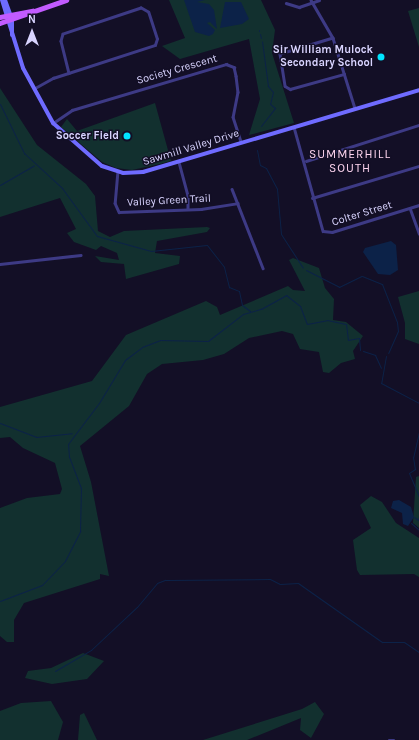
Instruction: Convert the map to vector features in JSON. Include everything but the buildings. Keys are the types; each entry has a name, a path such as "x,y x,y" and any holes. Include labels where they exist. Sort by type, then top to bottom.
{"main road":[{"path":"2,16 32,10 66,0"},
{"path":"0,23 12,20 32,10"}],"street":[{"name":"Sawmill Valley Drive","path":"2,0 2,16 12,34 23,68 53,123 90,157 118,171 133,174 178,162 294,125 419,90"},
{"path":"5,0 12,20"},
{"path":"286,3 299,7 312,1 319,0"},
{"path":"312,1 333,38 355,108"},
{"path":"35,88 69,73 155,46 157,39 148,12 141,8 63,34 61,41 69,73"},
{"name":"Sawmill Valley Drive","path":"12,20 12,34"},
{"path":"333,38 280,54 285,86 290,89 344,74"},
{"name":"Society Crescent","path":"53,123 72,110 226,64 234,67 236,76 238,92 233,116 241,142"},
{"name":"Colter Street","path":"294,125 306,161 312,198 320,226 326,232 419,205"},
{"path":"306,161 419,125"},
{"path":"178,162 188,192 188,209"},
{"path":"312,198 419,166"},
{"name":"Valley Green Trail","path":"118,171 115,203 119,212 188,209 238,203"},
{"path":"232,189 263,268"},
{"path":"410,208 419,233"},
{"path":"0,264 80,255"},
{"path":"389,740 394,740"}],"green space":[{"path":"169,0 261,0 275,30 272,53 294,123 249,135 260,99 249,39 180,59 162,46 185,38"},
{"path":"419,8 419,47 408,11"},
{"path":"0,88 37,145 86,184 95,196 98,231 110,237 124,231 210,228 207,232 157,241 155,253 180,256 179,264 126,279 124,264 101,262 95,256 119,260 117,253 101,246 96,250 74,242 67,233 76,229 60,198 0,217"},
{"path":"155,103 171,161 160,164 132,170 116,168 102,162 61,127 67,119 77,131"},
{"path":"293,258 319,268 325,288 334,299 333,320 346,322 363,336 353,351 355,359 341,363 329,373 323,372 319,352 300,349 293,334 282,331 249,338 224,354 203,360 162,364 147,374 129,406 80,446 91,482 109,576 100,574 100,579 24,603 14,620 14,642 7,642 0,636 0,508 27,498 60,494 62,489 55,463 23,448 10,437 0,438 0,407 92,381 126,335 206,301 217,307 220,315 288,286 293,290 305,291 289,260"},
{"path":"419,291 419,344 405,339 405,323 398,297"},
{"path":"419,476 419,528 413,523 416,477"},
{"path":"371,496 382,502 396,523 419,538 419,577 414,574 360,575 357,570 353,540 371,528 360,505"},
{"path":"83,653 104,661 87,679 52,684 25,678 28,671 51,668"},
{"path":"51,701 63,722 58,740 0,740 0,711 21,703"},
{"path":"315,702 324,714 311,738 300,730 301,718 247,740 203,740 302,709"},
{"path":"84,713 97,740 78,740 80,715"}],"water":[{"path":"184,0 205,0 197,2 209,4 214,10 217,29 210,22 207,23 215,30 213,34 209,36 195,32"},
{"path":"225,2 241,2 249,19 242,24 220,28"},
{"path":"391,241 396,245 398,270 390,275 378,274 363,252 365,248"},
{"path":"399,500 411,507 414,517 408,526 403,524 402,513 391,508 393,501"}],"waterway":[{"path":"260,34 261,38"},
{"path":"261,126 275,108 270,104 273,92 268,86 262,41"},
{"path":"0,104 24,153 62,188 97,236 151,251 207,245 224,267 229,287 239,291 242,305 250,311"},
{"path":"257,150 260,165 266,168 277,189 281,234 303,268"},
{"path":"0,185 34,165"},
{"path":"306,270 339,287 362,276 382,284 397,322 398,331 388,353"},
{"path":"0,601 42,585 65,561 80,531 81,488 69,457 68,444 99,403 125,360 142,347 160,340 208,341 243,314 261,309 286,295 300,306 307,324 327,320 346,324 348,340 359,338 360,350"},
{"path":"363,351 375,355 381,368"},
{"path":"386,356 381,383 419,403"},
{"path":"0,423 36,437 72,433"},
{"path":"419,432 413,457 415,469 409,473 419,496"},
{"path":"414,517 418,520 419,516"},
{"path":"411,523 419,530"},
{"path":"55,671 91,650 137,607 157,583 165,580 270,579 280,584 298,583 382,642 404,642 419,652"}],"place":[{"name":"Sir William Mulock Secondary School","path":"381,57"},
{"name":"Soccer Field","path":"127,136"}],"district":[{"name":"SUMMERHILL SOUTH","path":"350,162"}]}
